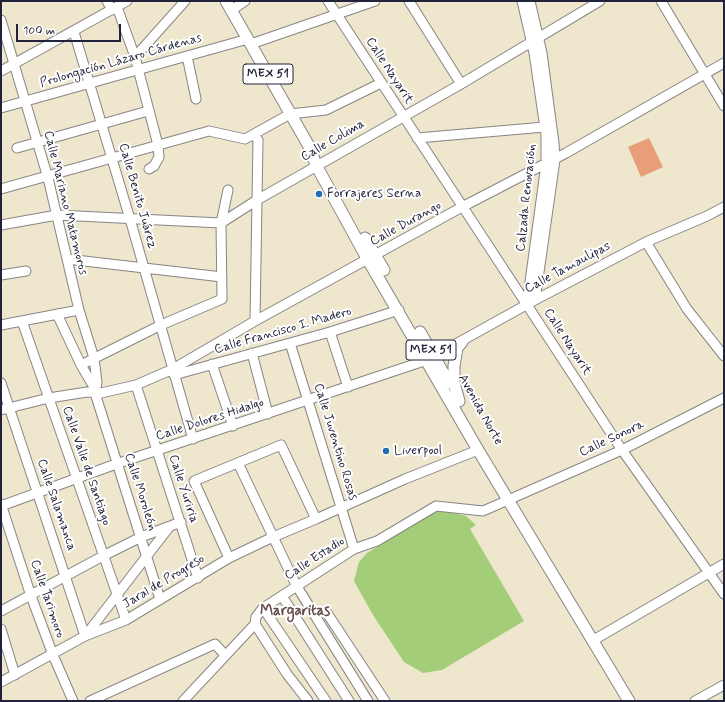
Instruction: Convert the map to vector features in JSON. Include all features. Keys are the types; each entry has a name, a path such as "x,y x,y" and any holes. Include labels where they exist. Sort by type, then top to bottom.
{"main road":[{"name":"MEX 51","path":"229,6 371,257"},
{"name":"Avenida Norte","path":"371,257 399,310 459,401 504,482 520,518 629,701"},
{"name":"Avenida Norte","path":"371,257 430,358 478,450 511,499"},
{"path":"459,401 454,383 454,366 457,348 462,342"},
{"path":"478,450 484,453 504,482"}],"street":[{"path":"107,1 114,9 135,57 158,145 159,157 154,166 149,169"},
{"path":"1,71 74,32 126,1"},
{"path":"135,57 185,1"},
{"path":"229,6 246,1"},
{"name":"Calle Nayarit","path":"328,1 462,207 531,302 622,450 724,594"},
{"name":"Prolongación Lázaro Cárdenas","path":"1,108 90,85 187,56 250,42 338,16 374,1"},
{"path":"409,1 461,84"},
{"name":"Calzada Renovación","path":"522,1 535,40 553,136 531,302"},
{"name":"Calzada Renovación","path":"530,1 550,162"},
{"name":"Calle Colima","path":"221,223 257,200 461,84 600,1"},
{"path":"661,1 724,106"},
{"name":"Calle Mariano Matamoros","path":"1,20 48,178 79,310 94,358 97,382 95,391"},
{"name":"Calle Benito Juárez","path":"74,32 161,325 193,439"},
{"path":"187,56 196,99"},
{"name":"Calle Durango","path":"5,409 49,398 136,385 173,372 255,321 462,207 550,162 724,63"},
{"path":"1,189 48,178 209,131 245,139 290,114 326,110 381,83"},
{"path":"17,148 148,111"},
{"path":"417,138 545,127"},
{"path":"254,135 258,140 255,321"},
{"path":"81,365 161,325 222,299 221,223 228,190"},
{"name":"Calle Tamaulipas","path":"430,358 462,342 531,302 646,242 707,216 724,207"},
{"path":"1,225 57,215 221,223"},
{"path":"646,242 687,309 724,356"},
{"path":"67,259 222,277"},
{"path":"1,275 26,271"},
{"path":"1,325 79,310"},
{"name":"Calle Francisco I. Madero","path":"173,372 212,364 290,343 399,310"},
{"path":"57,314 95,391"},
{"name":"Calle Valle de Santiago","path":"22,321 126,620"},
{"path":"330,332 348,387"},
{"name":"Calle Juventino Rosas","path":"290,343 354,549"},
{"path":"252,353 268,414"},
{"name":"Calle Dolores Hidalgo","path":"1,505 78,479 116,464 348,387 430,358"},
{"path":"212,364 232,426"},
{"name":"Calle Salamanca","path":"1,383 5,409 38,492 85,636"},
{"name":"Calle Yuriria","path":"136,385 198,578"},
{"name":"Calle Moroleón","path":"95,391 116,464 160,599"},
{"name":"Calle Sonora","path":"511,499 622,450 724,398"},
{"path":"229,558 194,481 281,445 316,520"},
{"name":"Jaral de Progreso","path":"1,682 53,655 85,636 126,620 229,558 273,536 316,520 405,479 478,450"},
{"path":"238,462 296,585 368,701"},
{"name":"Calle Estadio","path":"263,608 296,585 354,549 376,541 436,506 483,511 511,499"},
{"name":"Calle Tarimoro","path":"1,505 31,596 53,655 73,701"},
{"path":"1,611 141,537 181,522"},
{"path":"85,636 170,526"},
{"path":"592,641 724,564"},
{"path":"282,596 349,701"},
{"path":"184,701 255,624 256,617 263,608 326,701"},
{"path":"326,613 385,701"},
{"path":"255,624 287,674 308,701"},
{"path":"1,629 15,675"},
{"path":"90,701 108,697 215,644 225,655"},
{"path":"696,701 724,685"}],"green space":[{"path":"437,509 466,516 476,525 470,529 524,621 442,670 423,673 404,662 373,615 354,581 359,562 367,553"}],"building":[{"path":"649,138 663,167 641,177 628,147"}],"place":[{"name":"Forrajeres Serna","path":"319,194"},
{"name":"Liverpool","path":"386,451"}],"district":[{"name":"Margaritas","path":"295,612"}]}
